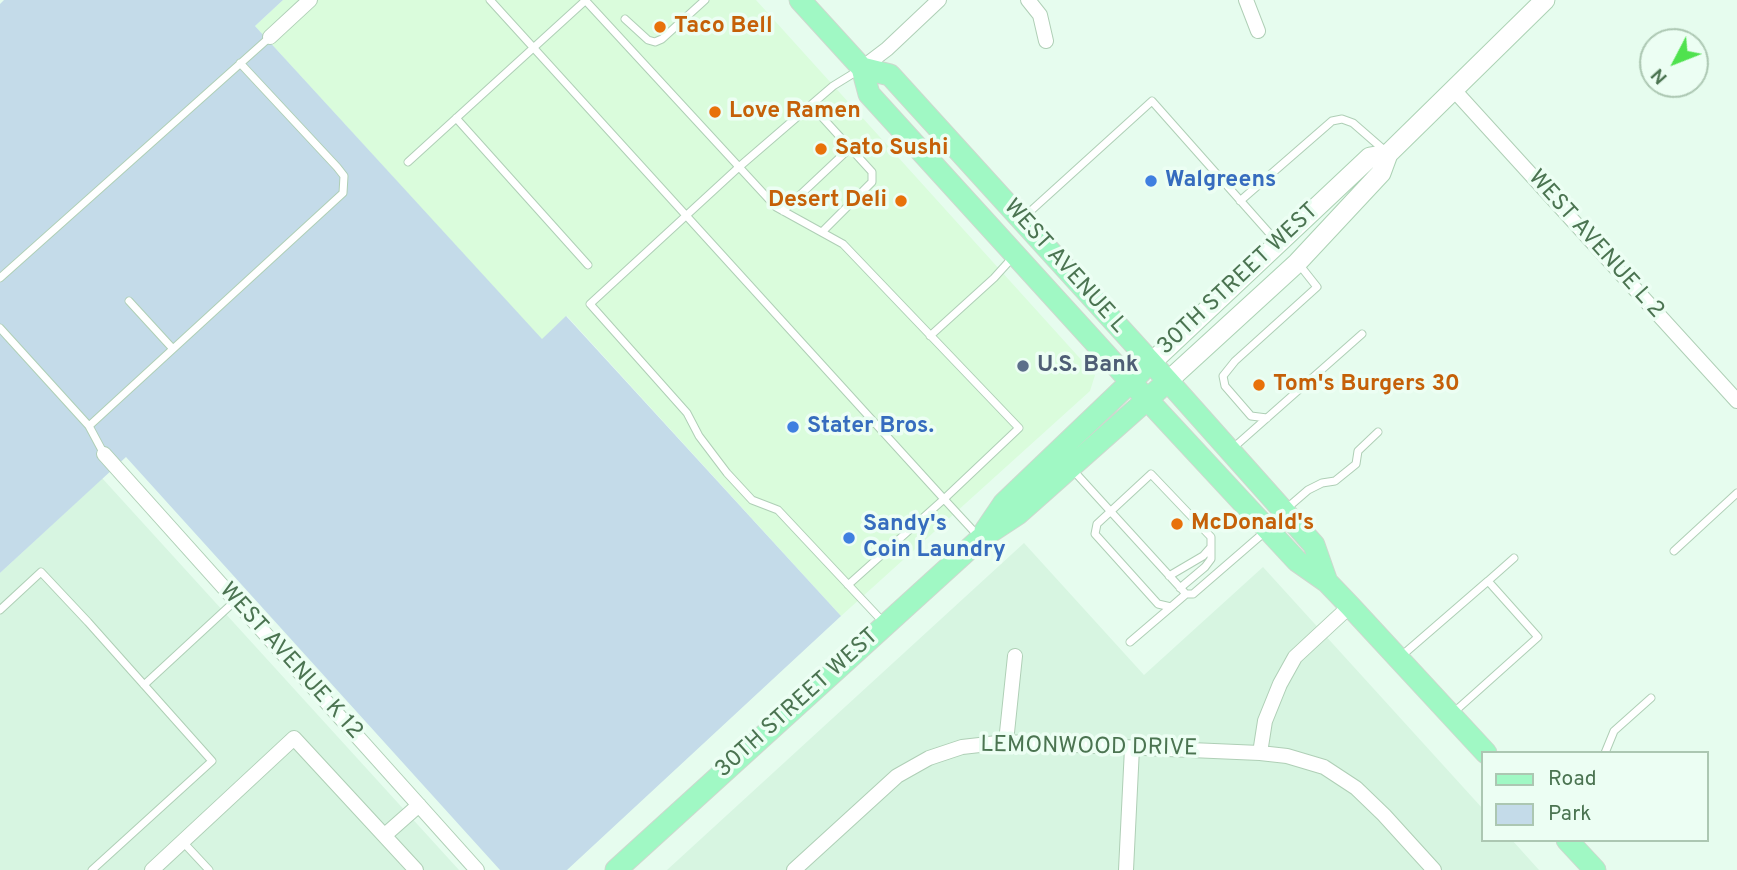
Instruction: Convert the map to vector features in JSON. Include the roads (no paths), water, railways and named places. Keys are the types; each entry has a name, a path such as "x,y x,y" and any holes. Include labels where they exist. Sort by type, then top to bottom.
{"main road":[{"name":"WEST AVENUE L","path":"800,0 862,68 869,94 1297,561 1326,582 1350,606 1484,751"},
{"name":"30TH STREET WEST","path":"616,870 981,539 1018,514 1148,400 1297,262 1381,173 1388,154 1545,0"},
{"name":"WEST AVENUE L","path":"862,68 890,75 1168,381 1314,545 1326,582"},
{"name":"30TH STREET WEST","path":"981,539 1004,503 1130,380 1370,158 1388,154"},
{"path":"1569,842 1595,870"}],"street":[{"path":"270,37 310,0"},
{"path":"862,68 887,49 939,0"},
{"path":"1028,0 1040,15 1046,41"},
{"path":"1246,0 1258,31"},
{"name":"WEST AVENUE L 2","path":"1453,89 1737,401"},
{"name":"WEST AVENUE K 12","path":"104,454 477,870"},
{"path":"1260,753 1265,721 1280,684 1295,657 1350,606"},
{"path":"1006,742 1015,656"},
{"path":"152,870 294,738 416,870"},
{"name":"LEMONWOOD DRIVE","path":"794,870 897,776 929,758 962,747 1006,742 1287,756 1324,768 1356,788 1434,870"},
{"path":"1126,870 1132,748"},
{"path":"385,835 419,805"}],"lane":[{"path":"490,0 981,539"},
{"path":"408,162 585,0 776,206 843,244 1018,428 848,585"},
{"path":"625,19 648,40 655,42 662,39 705,0"},
{"path":"0,278 270,37"},
{"path":"89,426 343,193 344,177 337,167 240,63"},
{"path":"862,68 833,86 810,105 590,304 687,413 699,436 726,473 752,500 778,510 886,625"},
{"path":"1021,220 1152,101 1279,243"},
{"path":"810,105 872,172 872,182 822,232"},
{"path":"456,118 588,265"},
{"path":"1240,201 1332,121 1342,119 1353,123 1388,154"},
{"path":"783,211 850,148"},
{"path":"930,336 994,278 1016,254"},
{"path":"1267,418 1251,416 1225,386 1223,376 1317,287 1297,262"},
{"path":"129,301 173,349"},
{"path":"0,328 89,426 104,454"},
{"path":"1229,450 1362,334"},
{"path":"1284,511 1308,490 1322,483 1335,481 1356,464 1358,451 1378,432"},
{"path":"1071,467 1183,591 1193,594 1268,529"},
{"path":"1130,642 1171,607 1210,559 1211,537 1151,474 1097,524 1095,534 1158,604 1171,607"},
{"path":"1674,551 1737,493"},
{"path":"1169,576 1211,547"},
{"path":"1399,658 1514,558"},
{"path":"0,610 41,572 212,761 92,870"},
{"path":"1451,715 1538,637 1488,581"},
{"path":"144,685 235,601"},
{"path":"1606,751 1614,732 1651,698"},
{"path":"182,841 209,870"}],"place":[{"name":"Taco Bell","path":"660,27"},
{"name":"Love Ramen","path":"715,112"},
{"name":"Sato Sushi","path":"821,149"},
{"name":"Walgreens","path":"1151,181"},
{"name":"Desert Deli","path":"901,201"},
{"name":"U.S. Bank","path":"1023,366"},
{"name":"Tom's Burgers 30","path":"1259,385"},
{"name":"Stater Bros.","path":"793,427"},
{"name":"McDonald's","path":"1177,524"},
{"name":"Sandy's Coin Laundry","path":"849,538"}]}
